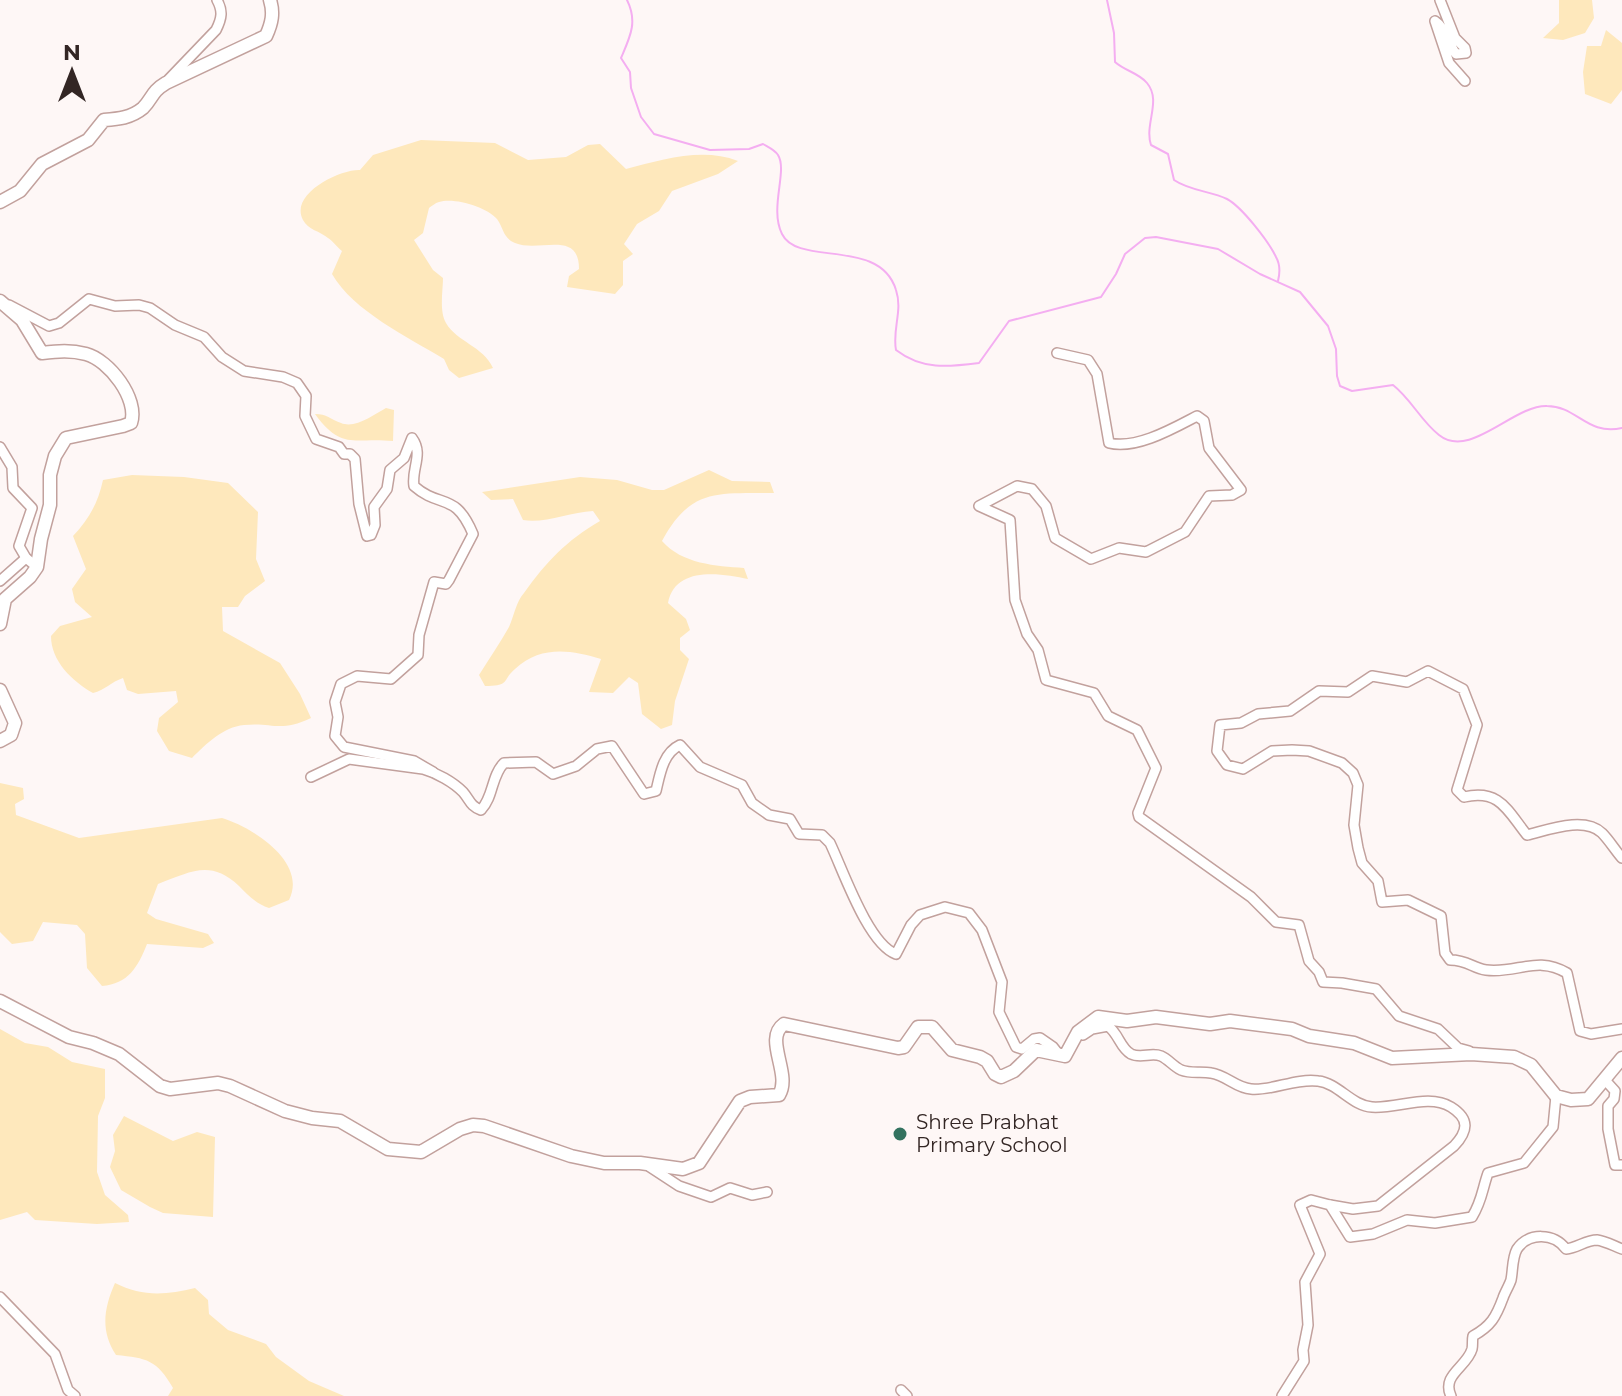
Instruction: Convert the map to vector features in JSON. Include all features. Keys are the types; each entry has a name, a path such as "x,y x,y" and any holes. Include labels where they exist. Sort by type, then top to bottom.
{"main road":[{"path":"0,202 20,191 42,164 88,140 104,120 125,119 144,107 154,89 266,36 272,25 270,0"},
{"path":"0,624 5,599 37,567 50,505 50,475 55,456 66,438 123,426 131,423 134,414 126,391 109,369 90,354 67,350 42,353 22,320 1,302"},
{"path":"0,690 15,723 11,735 0,741"},
{"path":"0,1001 69,1037 119,1054 160,1086 170,1089 218,1083 230,1086 285,1111 340,1121 388,1149 421,1152 460,1129 473,1125 604,1163 691,1167 699,1163 740,1101 750,1097 779,1095 783,1088 783,1075 776,1035 784,1024 898,1048 904,1047 918,1027 932,1027 952,1050 980,1057 1001,1077 1014,1071 1036,1050 1065,1056 1078,1032 1098,1017 1127,1021 1156,1017 1210,1024 1230,1021 1292,1029 1309,1036 1354,1043 1392,1058 1471,1054 1514,1057 1525,1061 1556,1096 1571,1100 1588,1099 1622,1058"}],"street":[{"path":"166,83 216,30 222,9 217,0"},
{"path":"1440,0 1455,38 1466,53 1456,54 1441,25 1435,21 1438,32 1451,67 1465,81"},
{"path":"1,302 49,326 59,323 89,299 115,306 150,308 175,325 204,337 222,357 244,371 283,377 297,383 306,396 305,416 316,439 339,447 344,454 350,454 355,459 359,504 367,536 371,535 375,525 374,507 387,489 390,470 404,458 412,438 417,444 418,459 412,476 414,486 422,493 454,504 462,512 473,534 446,584 434,582 419,635 418,655 391,679 357,676 341,684 335,702 338,717 335,736 344,747 414,761 463,792 472,806 481,810 489,801 497,771 504,763 536,762 553,774 576,766 597,749 612,746 644,794 656,791 663,764 673,749 680,745 700,767 742,785 752,803 769,815 790,819 799,834 822,835 830,843 870,927 887,951 896,954 911,925 920,915 945,907 969,913 982,930 1002,982 999,1012 1016,1047 1022,1049 1040,1038 1060,1056"},
{"path":"1057,353 1088,360 1097,374 1109,443 1119,445 1161,435 1197,416 1204,421 1209,448 1241,490 1232,495 1209,496 1185,532 1146,552 1119,548 1091,559 1055,538 1046,506 1032,489 1017,486 979,506 1010,520 1015,600 1027,634 1038,650 1046,680 1094,693 1108,716 1137,730 1156,768 1141,802 1139,817 1251,897 1276,922 1299,925 1309,961 1323,982 1376,989 1399,1016 1438,1029 1458,1048 1471,1054"},
{"path":"0,447 12,467 13,488 32,508 19,546 26,558 37,567"},
{"path":"0,581 26,558"},
{"path":"1622,858 1601,832 1589,825 1567,826 1527,835 1498,799 1479,794 1464,797 1457,790 1477,725 1463,689 1428,671 1407,682 1372,676 1348,692 1319,691 1290,711 1258,714 1241,723 1220,725 1217,751 1227,765 1243,769 1272,751 1309,751 1342,763 1353,773 1358,785 1354,825 1358,848 1362,863 1378,881 1382,902 1408,900 1441,916 1445,953 1450,960 1472,963 1489,971 1541,963 1555,965 1567,973 1580,1031 1591,1034 1622,1029"},
{"path":"311,777 349,759 433,772"},
{"path":"1073,1041 1092,1029 1108,1026 1114,1030 1123,1048 1133,1055 1162,1056 1172,1066 1185,1071 1212,1073 1248,1089 1306,1080 1320,1081 1363,1105 1442,1103 1464,1118 1465,1134 1454,1146 1378,1206 1353,1209 1311,1200 1300,1205 1320,1254 1305,1282 1308,1325 1304,1361 1282,1396"},
{"path":"1605,1080 1615,1091 1614,1099 1608,1106 1608,1129 1615,1165 1622,1165"},
{"path":"1330,1205 1350,1237 1373,1234 1407,1220 1435,1223 1472,1217 1482,1201 1488,1173 1524,1163 1553,1127 1556,1096"},
{"path":"647,1165 679,1186 711,1197 730,1188 752,1195 767,1192"},
{"path":"1451,1396 1448,1385 1454,1371 1472,1350 1473,1336 1484,1330 1499,1311 1510,1283 1514,1254 1520,1245 1544,1236 1553,1237 1566,1249 1593,1240 1622,1249"},
{"path":"0,1297 55,1354 68,1390 75,1396"}],"shaded area":[{"path":"1559,0 1592,0 1594,18 1585,33 1563,40 1543,38 1559,23"},
{"path":"1606,30 1622,43 1622,90 1611,104 1585,94 1583,72 1587,46 1601,46"},
{"path":"421,140 495,143 528,160 566,157 588,145 600,144 626,169 696,155 738,161 718,174 672,191 659,211 637,224 624,244 633,254 623,261 623,285 615,294 567,287 569,276 579,269 572,249 515,243 506,236 497,219 470,204 445,201 429,208 423,233 414,240 433,270 443,278 442,307 446,323 483,354 493,368 459,378 449,370 444,359 382,322 353,300 332,274 342,251 330,239 308,226 301,210 310,192 329,179 360,170 373,155"},
{"path":"386,408 394,410 393,441 341,438 324,426 315,414 352,424"},
{"path":"709,470 732,481 770,482 774,493 722,494 696,502 673,523 662,541 689,559 744,568 748,579 700,575 680,583 672,591 668,603 686,619 690,630 680,638 680,650 689,659 675,701 672,725 661,729 642,714 638,683 629,677 613,693 589,692 601,659 579,653 556,652 535,656 515,669 502,684 485,686 479,675 509,627 521,597 558,552 600,521 593,511 523,520 513,499 491,500 482,492 580,477 617,480 652,490 664,490"},
{"path":"132,475 228,483 258,512 256,559 265,581 245,596 238,607 222,607 223,631 280,663 311,718 284,726 236,726 215,737 192,758 169,751 157,731 159,718 178,702 176,691 138,694 127,690 123,678 93,693 64,669 55,654 51,636 60,626 92,617 75,602 72,589 86,569 73,536 92,510 103,480"},
{"path":"0,783 23,788 24,799 15,804 16,815 79,838 222,818 248,829 274,848 284,860 291,872 293,886 289,900 269,908 252,899 229,878 209,870 190,872 158,884 147,913 156,919 208,934 214,943 203,948 147,944 131,973 119,982 102,986 87,968 85,934 77,925 43,922 33,941 12,944 0,932"},
{"path":"0,1029 25,1043 48,1047 72,1062 105,1069 105,1098 98,1116 97,1172 105,1195 128,1215 129,1222 97,1224 35,1220 27,1212 0,1220"},
{"path":"124,1116 173,1141 197,1132 215,1137 213,1217 163,1213 121,1190 110,1167 115,1151 113,1135"},
{"path":"115,1283 135,1291 154,1293 195,1288 208,1300 209,1314 228,1330 266,1344 276,1357 309,1381 344,1396 168,1396 173,1388 162,1371 143,1359 116,1355 111,1346 105,1319"}],"waterway":[{"path":"627,0 632,22 621,58 630,72 631,88 641,117 654,134 710,150 749,149 763,144 775,152 781,162 777,213 782,234 791,244 804,249 857,258 874,264 887,274 898,298 896,350 916,361 946,366 979,363 1009,321 1101,297 1125,254 1145,238 1156,237 1218,249 1260,274 1300,292 1328,326 1336,349 1340,386 1352,391 1393,385 1439,435 1451,441 1478,437 1520,414 1547,406 1557,407 1600,428 1622,428"},
{"path":"1107,0 1114,33 1115,62 1144,80 1151,90 1151,145 1168,154 1174,180 1227,199 1247,217 1277,260 1278,281"}],"place":[{"name":"Shree Prabhat Primary School","path":"900,1134"}]}
